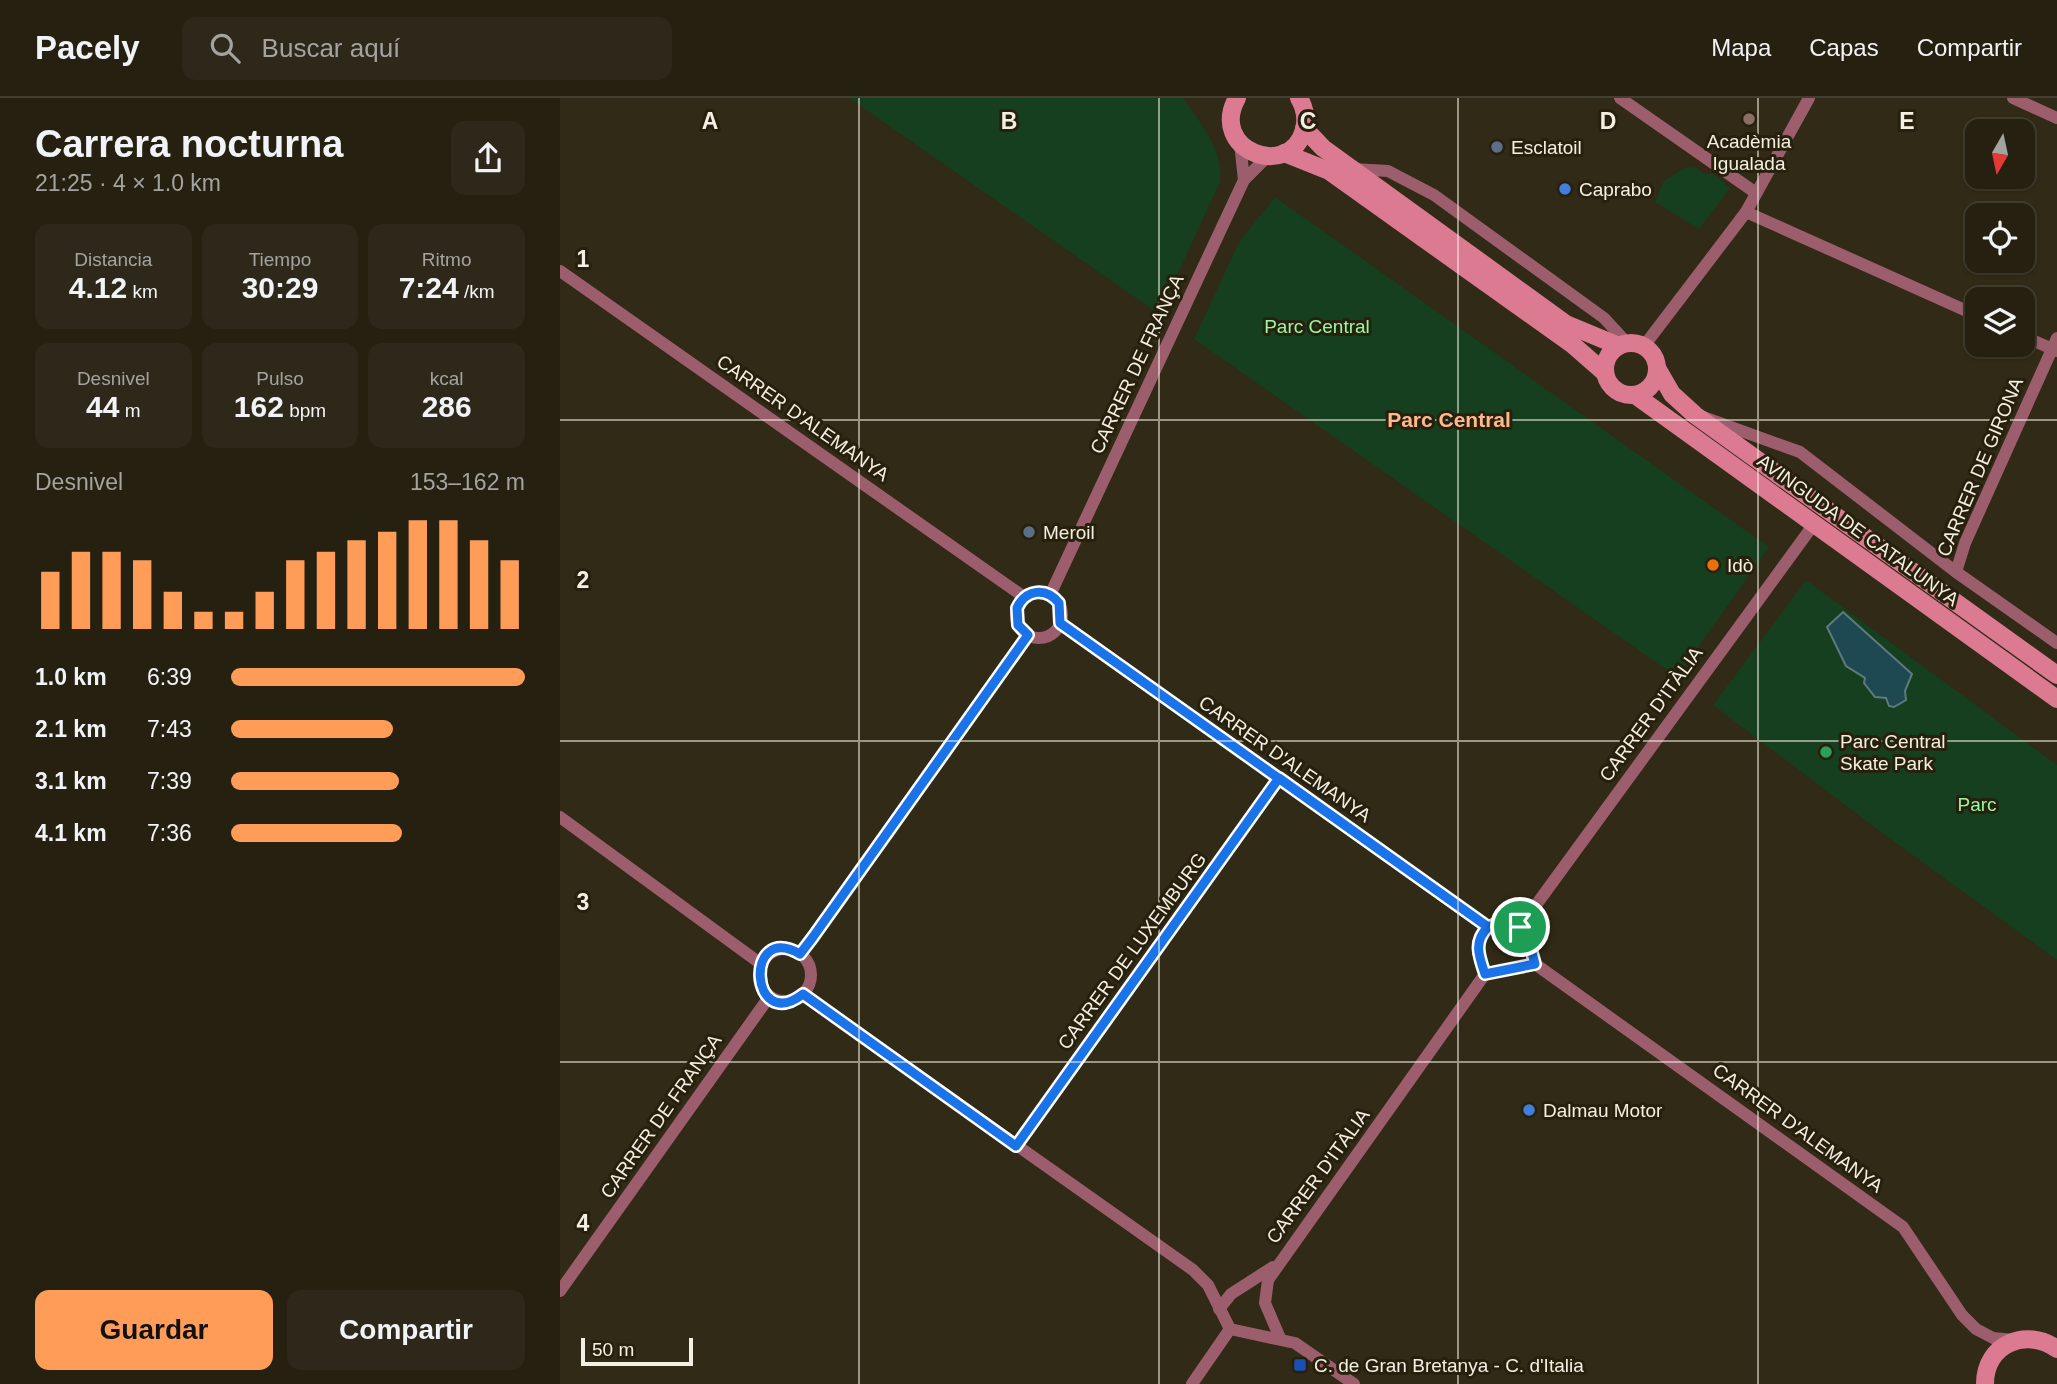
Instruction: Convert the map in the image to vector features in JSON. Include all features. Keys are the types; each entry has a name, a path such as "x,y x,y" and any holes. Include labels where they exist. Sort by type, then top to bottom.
{"street":[{"path":"1237,98 1231,121 1240,143 1244,180"},
{"path":"1276,154 1297,143 1304,128 1305,112 1299,98"},
{"path":"1620,98 1756,193"},
{"path":"1605,373 1608,357 1630,345 1745,212 1809,98"},
{"path":"2013,98 2057,118"},
{"path":"1240,143 1254,154 1276,154 1329,171 1573,345 1605,373 1615,390 1635,395 1649,389 1657,368 1656,360 1630,345 1566,324 1323,148 1304,128"},
{"name":"CARRER DE FRANÇA","path":"1050,595 1244,180 1276,154"},
{"path":"1353,169 1388,171 1434,195 1604,318 1630,345"},
{"path":"1745,212 1965,310"},
{"name":"CARRER D'ALEMANYA","path":"560,271 1024,597"},
{"path":"2035,340 2055,346"},
{"name":"CARRER DE GIRONA","path":"1956,572 1965,542 2055,346"},
{"name":"AVINGUDA DE CATALUNYA","path":"1657,368 1672,394 1695,415 2057,675"},
{"name":"AVINGUDA DE CATALUNYA","path":"1635,395 2057,699"},
{"path":"1695,415 1735,426 1800,452 1956,572 2057,643"},
{"name":"CARRER D'ITÀLIA","path":"1520,927 1814,524"},
{"path":"1039,592 1050,595 1060,607 1060,623 1046,636 1028,635 1021,629 1016,617 1018,603 1024,597 1039,592"},
{"name":"CARRER D'ALEMANYA","path":"1060,623 1488,927"},
{"path":"800,954 1028,635"},
{"name":"CARRER DE LUXEMBURG","path":"1016,1146 1279,778"},
{"path":"560,817 761,964"},
{"path":"1504,921 1520,927 1528,938 1535,964 1485,974 1478,947 1479,940 1488,927 1504,921"},
{"path":"780,950 800,954 811,974 803,994 786,1002 769,997 759,982 761,964 770,954 780,950"},
{"name":"CARRER D'ALEMANYA","path":"1535,964 1903,1227 1962,1315 1976,1329 1993,1338 2014,1340"},
{"name":"CARRER D'ITÀLIA","path":"1280,1338 1270,1320 1265,1303 1268,1280 1485,974"},
{"path":"803,994 1194,1270 1208,1285 1230,1329"},
{"name":"CARRER DE FRANÇA","path":"560,1291 769,997"},
{"name":"CARRER D'ITÀLIA","path":"1219,1309 1231,1294 1268,1273 1279,1262"},
{"path":"1230,1329 1295,1343 1354,1384"},
{"path":"1192,1384 1230,1329"},
{"path":"1985,1384 1992,1357 2014,1340 2032,1338 2054,1345"}],"green space":[{"path":"849,98 1183,98 1215,148 1220,182 1159,314"},
{"path":"1695,167 1705,175 1712,173 1730,188 1699,229 1655,202 1663,182 1684,168"},
{"name":"Parc Central","path":"1275,197 1769,547 1677,677 1194,339 1239,242"},
{"name":"Parc","path":"1806,580 2057,765 2057,960 1713,705"}],"water":[{"path":"1843,612 1912,674 1905,691 1906,700 1894,707 1889,706 1886,698 1875,697 1864,683 1865,678 1846,666 1827,627"}],"place":[{"name":"Acadèmia Igualada","path":"1749,119"},
{"name":"Esclatoil","path":"1497,147"},
{"name":"Caprabo","path":"1565,189"},
{"name":"Meroil","path":"1029,532"},
{"name":"Idò","path":"1713,565"},
{"name":"Parc Central Skate Park","path":"1826,752"},
{"name":"Dalmau Motor","path":"1529,1110"},
{"name":"C. de Gran Bretanya - C. d'Italia","path":"1300,1365"}],"district":[{"name":"Parc Central","path":"1449,419"}],"route":[{"path":"1520,927 1504,921 1488,927 1418,877 1279,778 1060,623 1062,615 1059,603 1050,595 1039,592 1031,593 1018,603 1018,625 1028,635 813,937 800,954 787,949 764,958 758,978 764,992 775,1000 790,1001 803,994 1016,1146 1279,778 1488,927 1482,933 1478,947 1485,974 1501,973 1535,964 1528,938 1520,927"}]}
